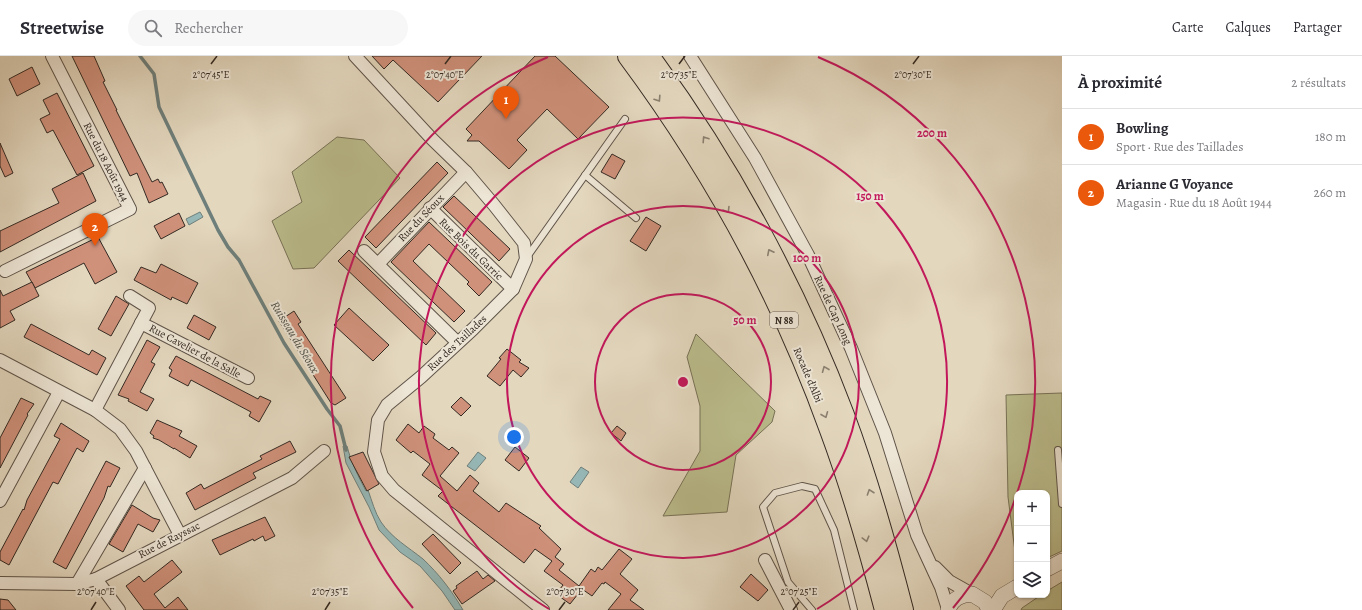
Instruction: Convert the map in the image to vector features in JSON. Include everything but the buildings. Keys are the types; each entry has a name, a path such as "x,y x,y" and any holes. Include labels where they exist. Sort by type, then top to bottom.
{"highway":[{"name":"Rocade d'Albi","path":"628,56 647,82 692,151 738,229 781,313 830,430 864,531 884,610"},
{"name":"Rocade d'Albi","path":"649,56 708,143 754,220 796,304 844,416 880,522 903,610"}],"street":[{"name":"Rue du 18 Août 1944","path":"5,270 130,209 52,56"},
{"path":"355,56 432,139 466,172 524,243 526,258"},
{"name":"Rue de Cap Long","path":"689,56 755,158 808,255 844,333 885,433 917,535 931,564 948,609"},
{"name":"Rue du Séoux","path":"378,264 466,172"},
{"name":"Rue Bois du Garric","path":"430,208 512,289"},
{"path":"364,251 457,342"},
{"name":"Rue des Taillades","path":"526,258 512,289 473,329 457,342 422,376 387,405 378,420 374,438 374,452 377,466 387,483 394,490 543,610"},
{"name":"Rue Cavelier de la Salle","path":"95,410 149,308 130,296"},
{"name":"Rue Cavelier de la Salle","path":"141,323 248,378"},
{"path":"0,360 95,410 120,429 136,450 180,535"},
{"path":"0,501 59,392"},
{"name":"Rue de Rayssac","path":"0,583 77,584 96,579 292,478 324,451"},
{"path":"77,584 145,468"},
{"path":"765,560 791,610"},
{"path":"1050,567 1062,561"},
{"name":"Rue de Cap Long","path":"931,564 949,581 975,596"},
{"path":"96,579 119,610"},
{"path":"993,610 1002,596 1014,589"},
{"path":"975,596 985,602 989,610"},
{"path":"948,609 957,598 1002,596"}],"lane":[{"path":"526,258 625,120"},
{"path":"585,175 636,218"},
{"path":"1058,450 1062,504"},
{"path":"812,610 788,582 763,507 775,493 802,486 815,489 834,530 854,610"}],"green space":[{"path":"337,137 364,140 400,178 314,268 293,269 272,221 302,202 292,172"},
{"path":"696,334 775,411 772,422 736,455 727,512 663,516 700,451 700,406 687,357"},
{"path":"1062,393 1062,551 1050,557 1050,490 1014,490 1014,544 1008,497 1006,395"},
{"path":"1062,582 1062,610 1021,610 1037,598 1050,598 1050,589"}],"water":[{"path":"200,212 203,217 189,225 186,219"},
{"path":"343,446 347,446 355,469 366,491 368,490 375,511 385,528 395,538 423,559 450,589 463,610 455,610 442,591 420,566 400,552 379,530 346,463"},
{"path":"478,452 486,458 475,471 467,466"},
{"path":"581,467 589,472 578,488 570,482"}],"waterway":[{"name":"Ruisseau du Séoux","path":"140,56 154,74 159,107 218,230 228,247 239,260 284,343 327,409 340,426 346,450"}],"place":[{"name":"Bowling","path":"506,119"},
{"name":"Arianne G Voyance","path":"95,246"}]}
